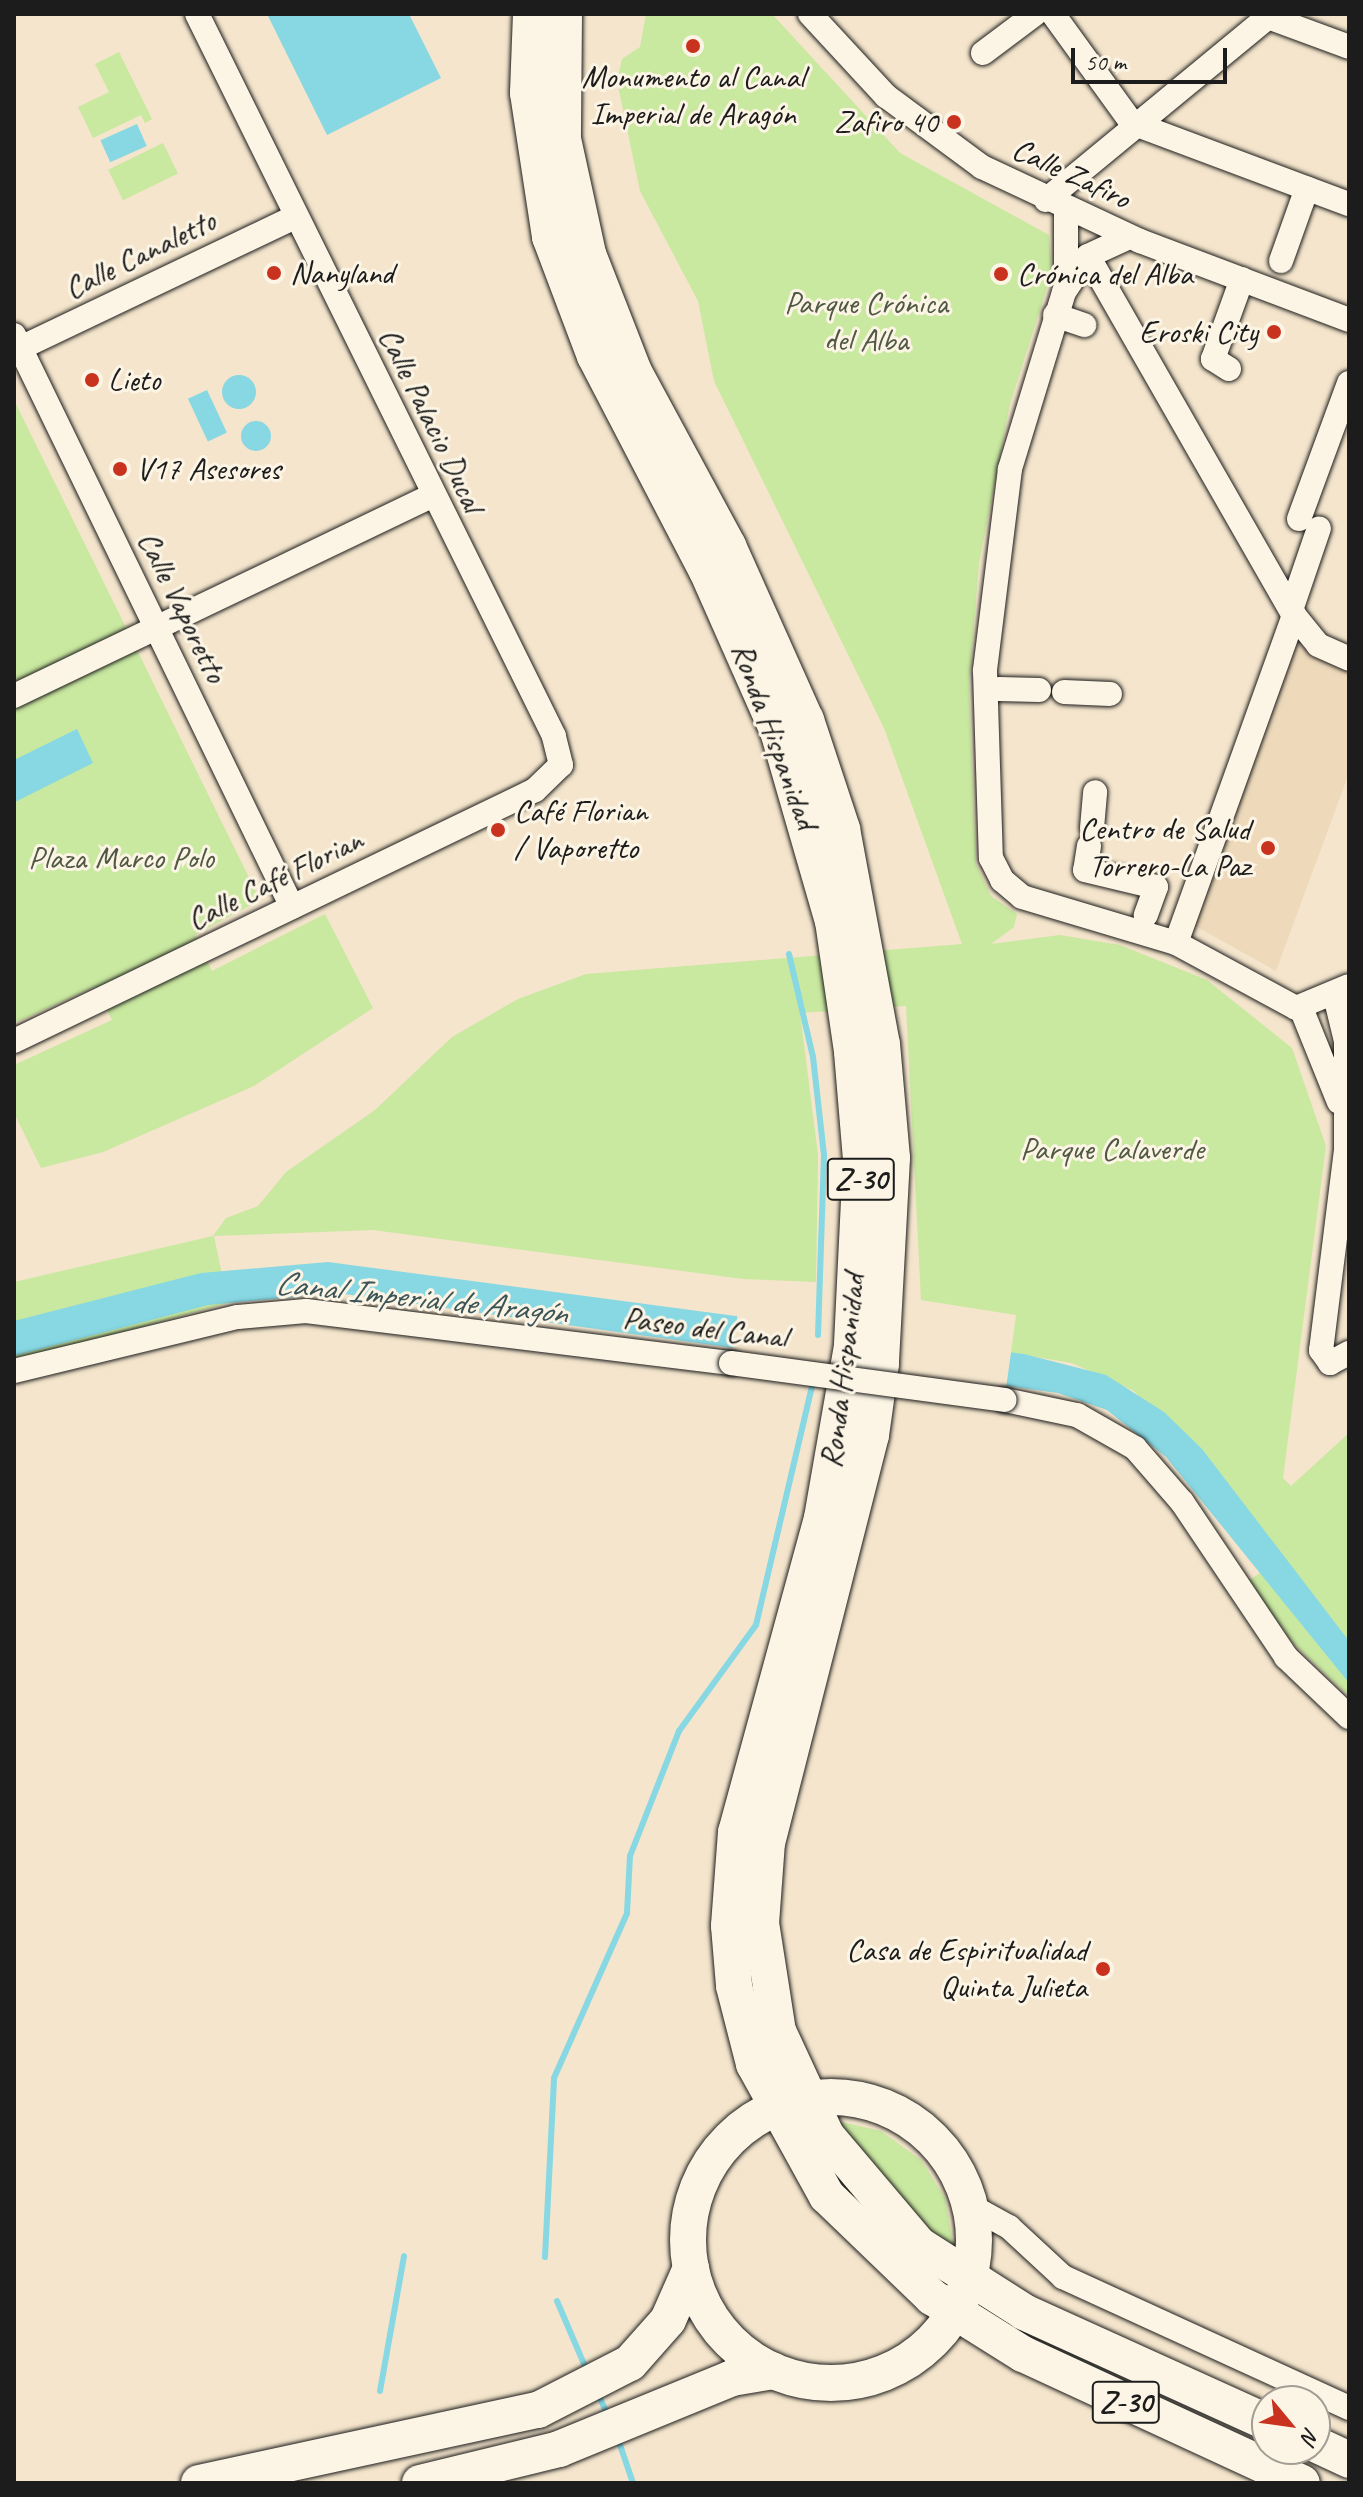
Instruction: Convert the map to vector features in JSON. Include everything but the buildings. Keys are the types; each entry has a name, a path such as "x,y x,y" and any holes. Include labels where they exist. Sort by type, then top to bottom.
{"highway":[{"name":"Ronda Hispanidad","path":"531,14 528,93 550,237 595,356 713,585 778,731 833,921 852,1052 861,1160 852,1346 822,1518 756,1744 731,1886 734,1986 754,2064 961,2297 1036,2361 1302,2483"},
{"name":"Ronda Hispanidad","path":"564,14 563,139 588,254 634,372 728,546 806,720 849,860 882,1044 892,1158 881,1364 871,1435 787,1748 767,1842 761,1923 791,2103"},
{"path":"861,2099 915,2123 954,2167 969,2205 961,2297 911,2359 867,2379 820,2383 773,2371 720,2330 691,2268 691,2212 706,2173 731,2138 791,2103 861,2099"},
{"path":"199,2483 484,2425 602,2379 658,2335 691,2268"},
{"name":"Ronda Hispanidad","path":"961,2297 1251,2415"},
{"path":"420,2483 623,2425 732,2378 773,2371"}],"street":[{"name":"Calle Palacio Ducal","path":"197,14 432,496 554,736 560,769"},
{"name":"Calle Zafiro","path":"810,14 906,114 982,167 1056,205 1129,237 1349,320"},
{"path":"983,53 1035,14"},
{"path":"1053,14 1132,123 1349,204"},
{"path":"1064,292 1056,205 1132,123 1257,19 1349,47"},
{"path":"1281,261 1307,188"},
{"name":"Calle Canaletto","path":"16,345 295,217"},
{"path":"1129,237 1088,256 1064,292 1055,315 1000,526 985,671 988,841 1002,880 1022,897 1176,943 1259,973 1301,1008 1343,1112"},
{"path":"1088,256 1249,512 1293,611 1318,645 1349,659"},
{"path":"1221,364 1242,279"},
{"path":"1055,315 1084,325"},
{"name":"Calle Vaporetto","path":"16,345 292,907"},
{"path":"1176,943 1293,611 1306,519 1349,383"},
{"path":"14,696 432,496"},
{"path":"999,689 1039,690"},
{"path":"1064,692 1110,694"},
{"name":"Calle Café Florian","path":"14,1041 535,790 560,769"},
{"path":"1095,792 1085,870 1156,887 1146,915"},
{"path":"1301,1008 1342,991 1346,1041 1343,1112 1333,1275 1321,1354 1330,1363 1349,1353"},
{"path":"1333,1275 1349,1294"},
{"name":"Paseo del Canal","path":"14,1371 238,1317 306,1311 731,1363 1005,1400 1077,1415 1135,1448 1182,1502 1286,1657 1349,1717"},
{"path":"969,2205 1009,2227 1063,2277 1349,2408"}],"shaded area":[{"name":"Centro de Salud Torrero-La Paz","path":"1292,642 1349,665 1349,773 1276,971 1188,922"}],"green space":[{"name":"Parque Calaverde","path":"646,14 772,14 900,153 1049,235 1052,272 1010,404 979,563 969,685 976,864 991,896 1017,914 1014,927 991,944 1060,935 1120,945 1207,980 1292,1048 1326,1146 1283,1478 1291,1486 1349,1433 1349,1696 1294,1644 1248,1581 1283,1558 1134,1391 1072,1363 1011,1353 1016,1315 921,1300 906,1006 800,1013 818,1155 816,1282 743,1279 373,1230 214,1236 228,1303 14,1362 14,1282 213,1236 226,1218 258,1206 286,1172 375,1110 452,1037 518,999 586,974 962,944 884,728 714,381 698,301 640,191 617,81 622,59 640,47"},
{"path":"119,52 152,119 145,123 141,115 93,138 78,107 109,92 95,64"},
{"path":"163,143 178,174 123,200 108,170"},
{"name":"Plaza Marco Polo","path":"14,400 260,900 195,935 212,971 325,914 373,1008 254,1086 103,1152 41,1168 14,1113 14,1065 112,1020 95,987 17,1022 14,1016"},
{"path":"837,2121 881,2131 921,2160 945,2198 954,2248 946,2250"}],"water":[{"path":"267,14 409,14 441,78 327,135"},
{"path":"137,124 147,146 110,162 100,140"},
{"path":"239,375 251,380 256,392 251,404 239,409 227,404 222,392 227,380"},
{"path":"207,390 227,433 208,441 188,399"},
{"path":"256,421 267,425 271,436 267,447 256,451 245,447 241,436 245,425"},
{"path":"77,729 93,763 15,802 14,760"},
{"name":"Canal Imperial de Aragón","path":"328,1262 1024,1354 1106,1375 1164,1412 1202,1449 1349,1641 1349,1683 1166,1457 1107,1410 1058,1393 337,1293 208,1305 14,1356 14,1321 201,1273"}],"pier":[{"path":"738,1312 1011,1350 1005,1392 732,1354"}],"waterway":[{"path":"789,954 813,1057 824,1155 818,1335"},
{"path":"545,2257 554,2078 627,1913 630,1856 679,1731 756,1625 814,1378"},
{"path":"380,2391 404,2256"},
{"path":"557,2301 587,2371"},
{"path":"597,2392 609,2418"},
{"path":"618,2439 633,2483"}],"place":[{"name":"Monumento al Canal Imperial de Aragón","path":"693,46"},
{"name":"Zafiro 40","path":"954,122"},
{"name":"Nanyland","path":"274,273"},
{"name":"Crónica del Alba","path":"1001,274"},
{"name":"Eroski City","path":"1274,332"},
{"name":"Lieto","path":"92,380"},
{"name":"V17 Asesores","path":"120,469"},
{"name":"Café Florian / Vaporetto","path":"498,830"},
{"name":"Centro de Salud Torrero-La Paz","path":"1268,848"},
{"name":"Casa de Espiritualidad Quinta Julieta","path":"1103,1969"}],"park label":[{"name":"Parque Crónica del Alba","path":"866,322"}]}
